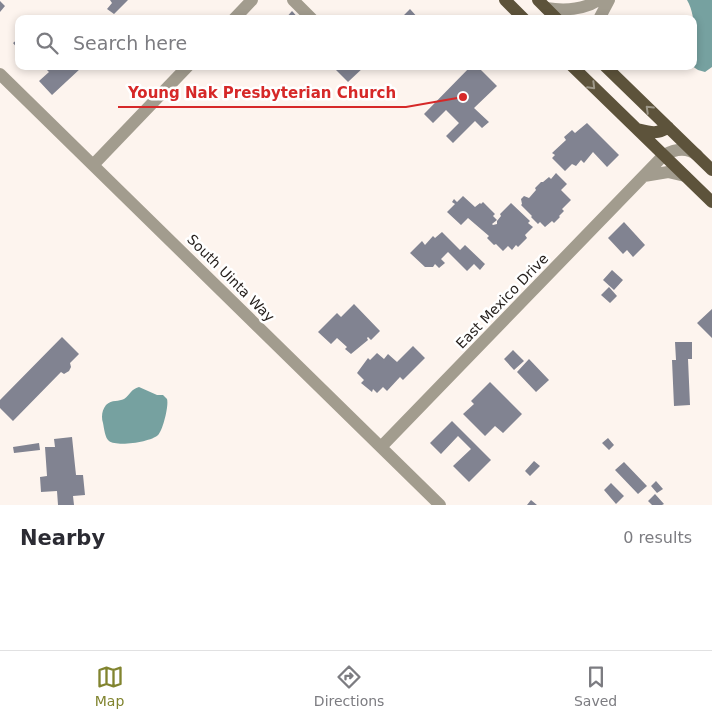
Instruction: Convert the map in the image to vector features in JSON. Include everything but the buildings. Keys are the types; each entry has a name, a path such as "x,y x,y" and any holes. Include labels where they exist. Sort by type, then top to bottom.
{"main road":[{"path":"505,0 520,15"},
{"path":"542,4 553,15"},
{"path":"576,70 712,202"},
{"path":"609,70 712,170"},
{"path":"635,128 658,133 668,127"}],"street":[{"path":"238,15 252,0"},
{"path":"293,0 308,15"},
{"path":"542,4 578,9 599,0"},
{"path":"601,15 609,0"},
{"path":"94,164 184,70"},
{"name":"South Uinta Way","path":"0,74 440,505"},
{"path":"664,155 671,151 682,150 697,155"},
{"name":"East Mexico Drive","path":"381,447 664,155"},
{"path":"644,176 668,172 685,176"}],"water":[{"path":"687,0 712,0 712,67 705,72 697,69 697,15 693,15"},
{"path":"139,387 157,395 163,395 167,399 164,423 160,432 154,438 134,443 119,444 109,441 102,418 106,405 124,399 134,389"}],"place":[{"name":"Young Nak Presbyterian Church","path":"463,97"}]}
